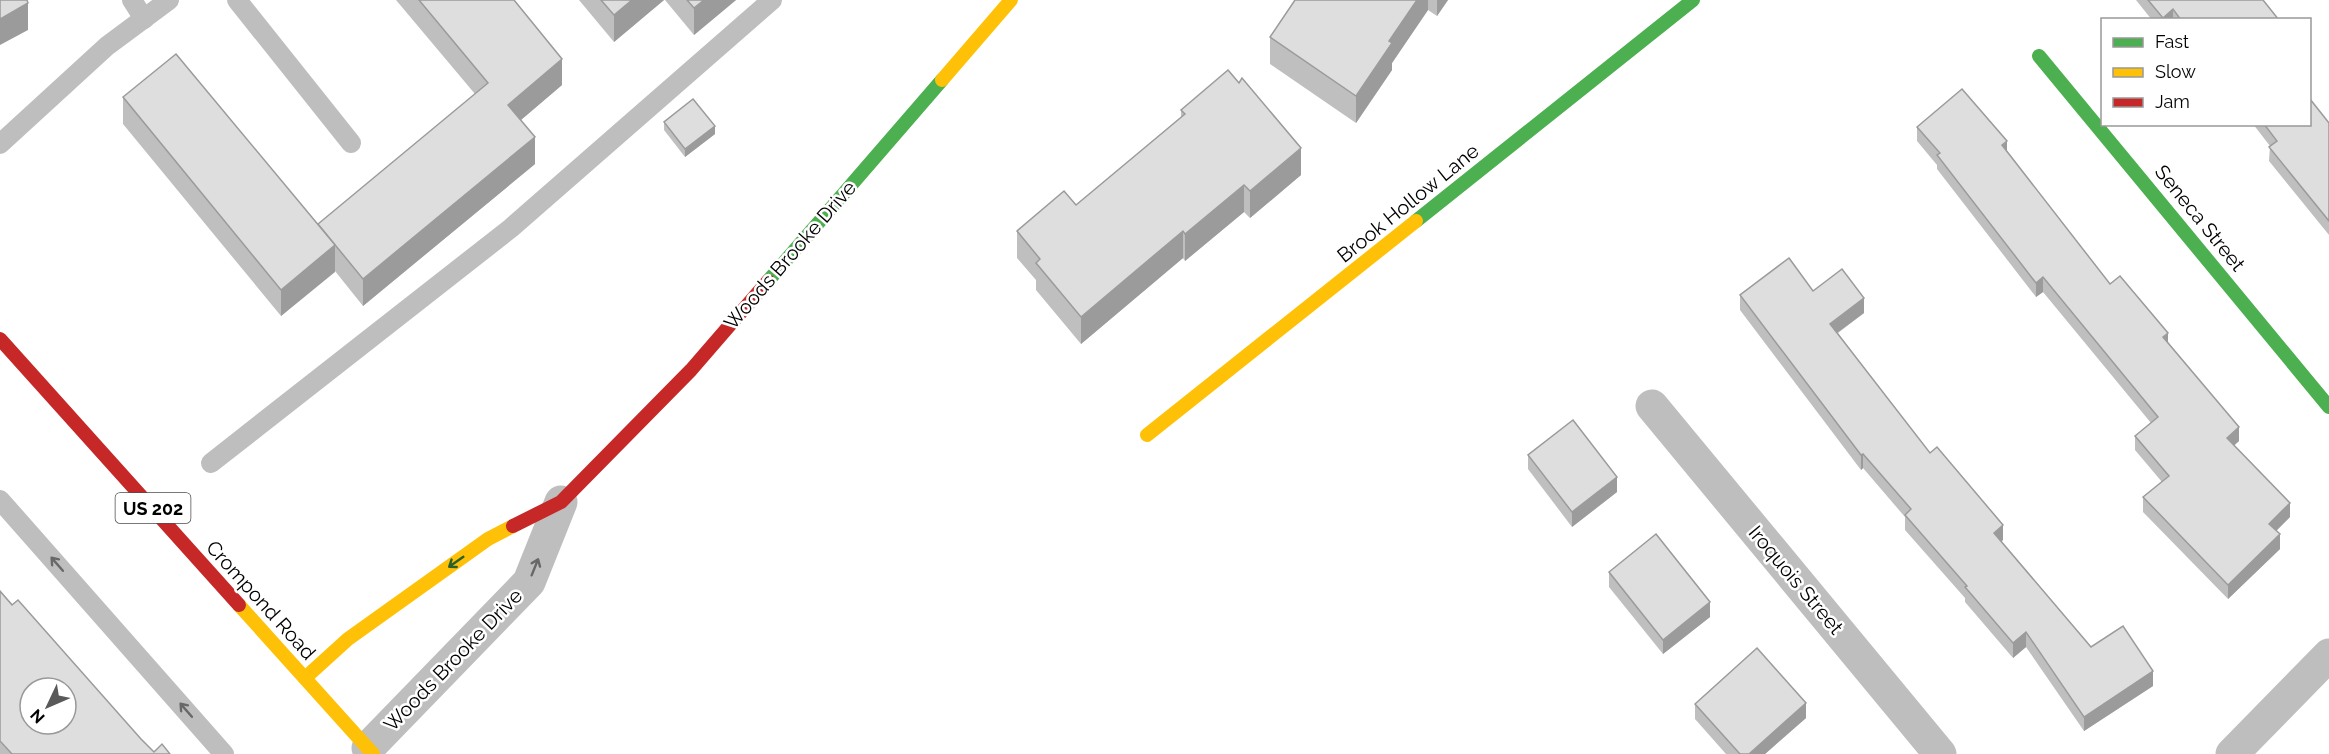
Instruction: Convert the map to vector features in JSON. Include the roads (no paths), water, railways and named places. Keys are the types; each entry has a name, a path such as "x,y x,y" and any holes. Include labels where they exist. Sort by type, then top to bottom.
{"street":[{"name":"Woods Brooke Drive","path":"305,678 348,639 488,539 561,502 691,370 1011,0"},
{"name":"Brook Hollow Lane","path":"1147,435 1682,4"},
{"name":"Seneca Street","path":"2039,56 2329,407"},
{"name":"Crompond Road","path":"0,339 371,751"},
{"name":"Iroquois Street","path":"1652,406 1940,754"},
{"name":"Woods Brooke Drive","path":"371,751 529,582 561,502"},
{"path":"2232,754 2329,655"}],"lane":[{"path":"132,0 144,19"},
{"path":"0,144 107,46 169,0"},
{"path":"237,0 351,143"},
{"path":"211,463 512,228 772,0"},
{"path":"0,500 224,754"}]}
